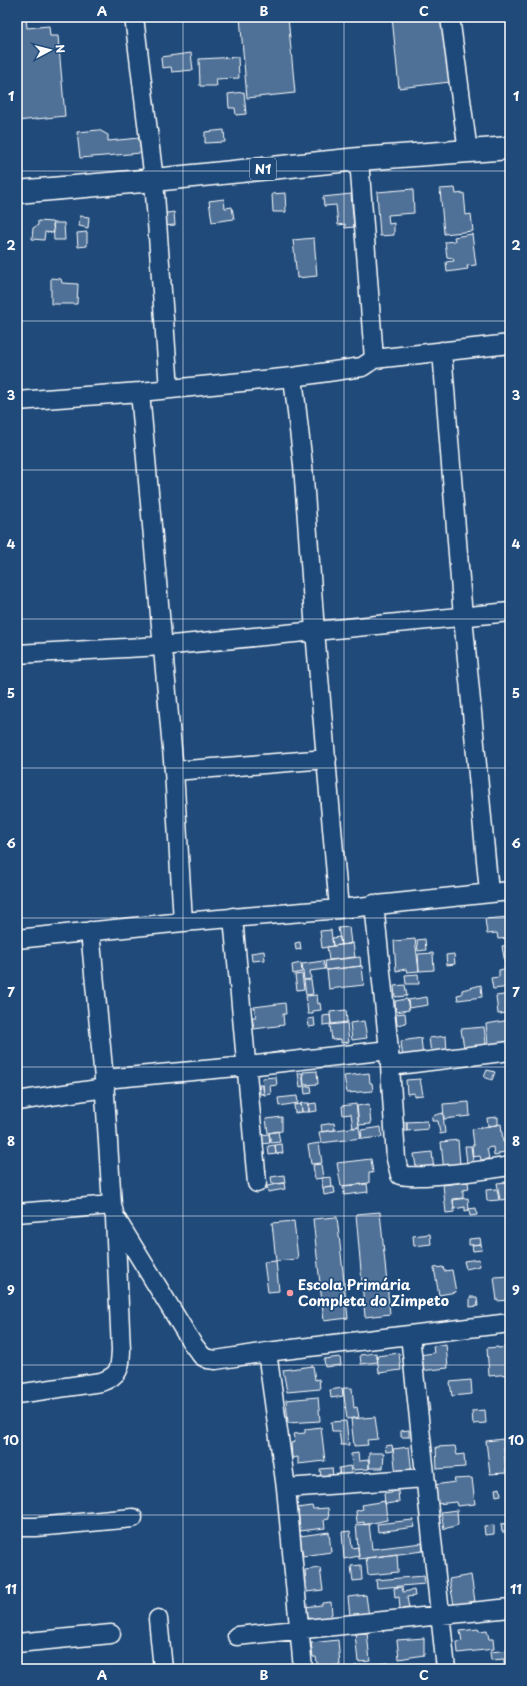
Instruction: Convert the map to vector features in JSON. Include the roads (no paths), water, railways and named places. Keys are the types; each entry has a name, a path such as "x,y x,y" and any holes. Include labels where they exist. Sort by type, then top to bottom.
{"highway":[{"name":"N1","path":"17,192 154,180 359,159 510,148"}],"street":[{"path":"134,17 154,180 169,389"},
{"path":"450,17 468,152"},
{"path":"359,159 374,359"},
{"path":"17,401 140,392 293,377 362,367 374,359 510,344"},
{"path":"442,351 463,617 489,892"},
{"path":"293,377 303,465 315,631 339,909"},
{"path":"140,392 174,771 183,922"},
{"path":"17,654 162,646 510,612"},
{"path":"174,771 327,759"},
{"path":"17,939 183,922 339,909 374,904 510,891"},
{"path":"374,904 390,1058 396,1158 400,1175 406,1177 437,1175 490,1170 510,1166"},
{"path":"233,918 248,1066 257,1183"},
{"path":"17,1394 101,1382 112,1378 119,1370 121,1350 114,1211 105,1083 90,931"},
{"path":"17,1101 105,1083 248,1066 510,1051"},
{"path":"17,1213 114,1211"},
{"path":"114,1211 192,1343 202,1356 208,1359 216,1360 267,1352 510,1324"},
{"path":"410,1335 446,1669"},
{"path":"267,1352 286,1488 303,1669"},
{"path":"286,1488 425,1478"},
{"path":"17,1527 36,1527 133,1518"},
{"path":"237,1636 510,1608"},
{"path":"158,1619 163,1669"},
{"path":"17,1643 111,1634"}],"place":[{"name":"Escola Primária Completa do Zimpeto","path":"290,1293"}]}
